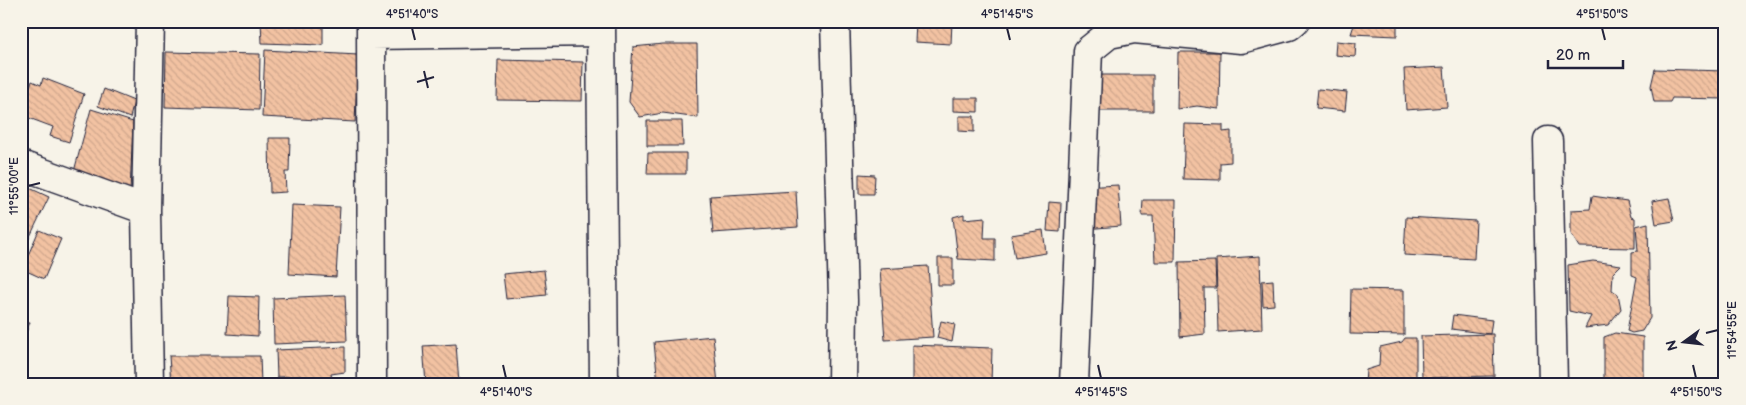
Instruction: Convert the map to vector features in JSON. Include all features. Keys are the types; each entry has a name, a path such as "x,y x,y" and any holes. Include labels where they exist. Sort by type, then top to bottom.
{"street":[{"path":"149,384 146,210 150,21"},
{"path":"835,21 844,300 842,384"},
{"path":"1074,384 1088,51 1109,34 1134,29 1241,39 1289,26 1295,21"},
{"path":"372,384 371,28 601,26 604,384"},
{"path":"1548,141 1553,384"},
{"path":"21,165 146,210"}],"building":[{"path":"261,21 302,21 301,26 305,26 307,21 323,21 323,45 262,43"},
{"path":"916,21 952,21 951,44 915,42"},
{"path":"1397,21 1397,36 1351,34 1355,22 1344,22"},
{"path":"1336,41 1356,43 1355,57 1335,55"},
{"path":"663,44 697,44 698,118 663,113 640,117 629,102 633,47"},
{"path":"265,50 358,55 355,122 262,117"},
{"path":"166,52 260,54 259,110 165,107"},
{"path":"1178,52 1220,52 1219,109 1197,106 1177,109"},
{"path":"498,60 583,62 582,101 497,100"},
{"path":"1444,67 1447,107 1406,110 1404,69"},
{"path":"1655,69 1725,71 1725,99 1672,98 1670,102 1654,102 1651,86"},
{"path":"1091,75 1153,75 1153,111 1099,111"},
{"path":"43,78 84,94 69,142 50,136 53,127 21,115 21,108 32,81 41,85"},
{"path":"104,89 134,101 130,118 98,106"},
{"path":"1318,89 1347,92 1345,111 1316,108"},
{"path":"953,98 978,98 978,112 953,111"},
{"path":"91,109 133,122 130,193 73,175"},
{"path":"959,116 974,116 974,132 959,131"},
{"path":"647,121 682,121 683,146 647,146"},
{"path":"1185,124 1223,125 1223,132 1231,131 1231,162 1220,163 1220,180 1183,179"},
{"path":"269,138 290,138 289,172 285,172 286,192 270,193"},
{"path":"648,153 686,153 686,174 647,174"},
{"path":"859,174 875,175 874,194 859,194"},
{"path":"21,184 49,197 21,255"},
{"path":"1118,185 1121,226 1085,229 1083,187"},
{"path":"796,191 798,227 713,233 710,196"},
{"path":"1592,196 1627,201 1631,217 1635,218 1635,248 1579,247 1571,234 1571,210 1590,209"},
{"path":"1669,198 1674,221 1656,224 1652,201"},
{"path":"1143,200 1176,200 1175,262 1155,262 1153,216 1142,216"},
{"path":"1049,202 1061,203 1060,232 1047,231"},
{"path":"292,205 340,207 336,277 289,274"},
{"path":"964,214 964,219 985,217 984,238 995,238 995,261 958,259 953,217"},
{"path":"1406,217 1476,221 1474,259 1404,255"},
{"path":"1648,223 1650,318 1642,331 1632,333 1627,331 1637,277 1632,275 1632,252 1638,251 1636,226"},
{"path":"39,230 61,239 44,279 22,269"},
{"path":"1043,230 1046,253 1015,258 1011,235"},
{"path":"1260,256 1262,329 1218,332 1216,259"},
{"path":"938,258 953,258 953,285 938,285"},
{"path":"1215,261 1216,288 1204,288 1205,334 1180,337 1179,262"},
{"path":"1593,261 1621,265 1613,273 1612,290 1618,294 1621,309 1608,325 1585,328 1591,316 1569,311 1568,265"},
{"path":"928,266 933,337 885,340 880,269"},
{"path":"544,270 547,295 506,299 503,274"},
{"path":"1273,280 1274,305 1263,306 1262,281"},
{"path":"1351,289 1404,290 1404,335 1350,334"},
{"path":"345,295 347,341 274,344 273,298"},
{"path":"229,296 259,297 258,336 227,334"},
{"path":"1453,315 1492,320 1490,334 1451,329"},
{"path":"21,319 30,322 21,346"},
{"path":"941,321 955,324 952,342 937,338"},
{"path":"1615,333 1643,337 1643,384 1604,384 1604,337"},
{"path":"1493,334 1494,376 1422,378 1421,336"},
{"path":"713,336 718,384 658,384 654,342"},
{"path":"1405,338 1416,338 1416,384 1365,384 1366,370 1379,366 1380,347 1402,342"},
{"path":"456,344 459,384 426,384 423,346"},
{"path":"912,345 992,348 991,384 912,384"},
{"path":"345,347 345,372 331,374 332,379 301,381 301,376 277,377 276,350"},
{"path":"169,356 260,356 261,384 171,384"}]}
